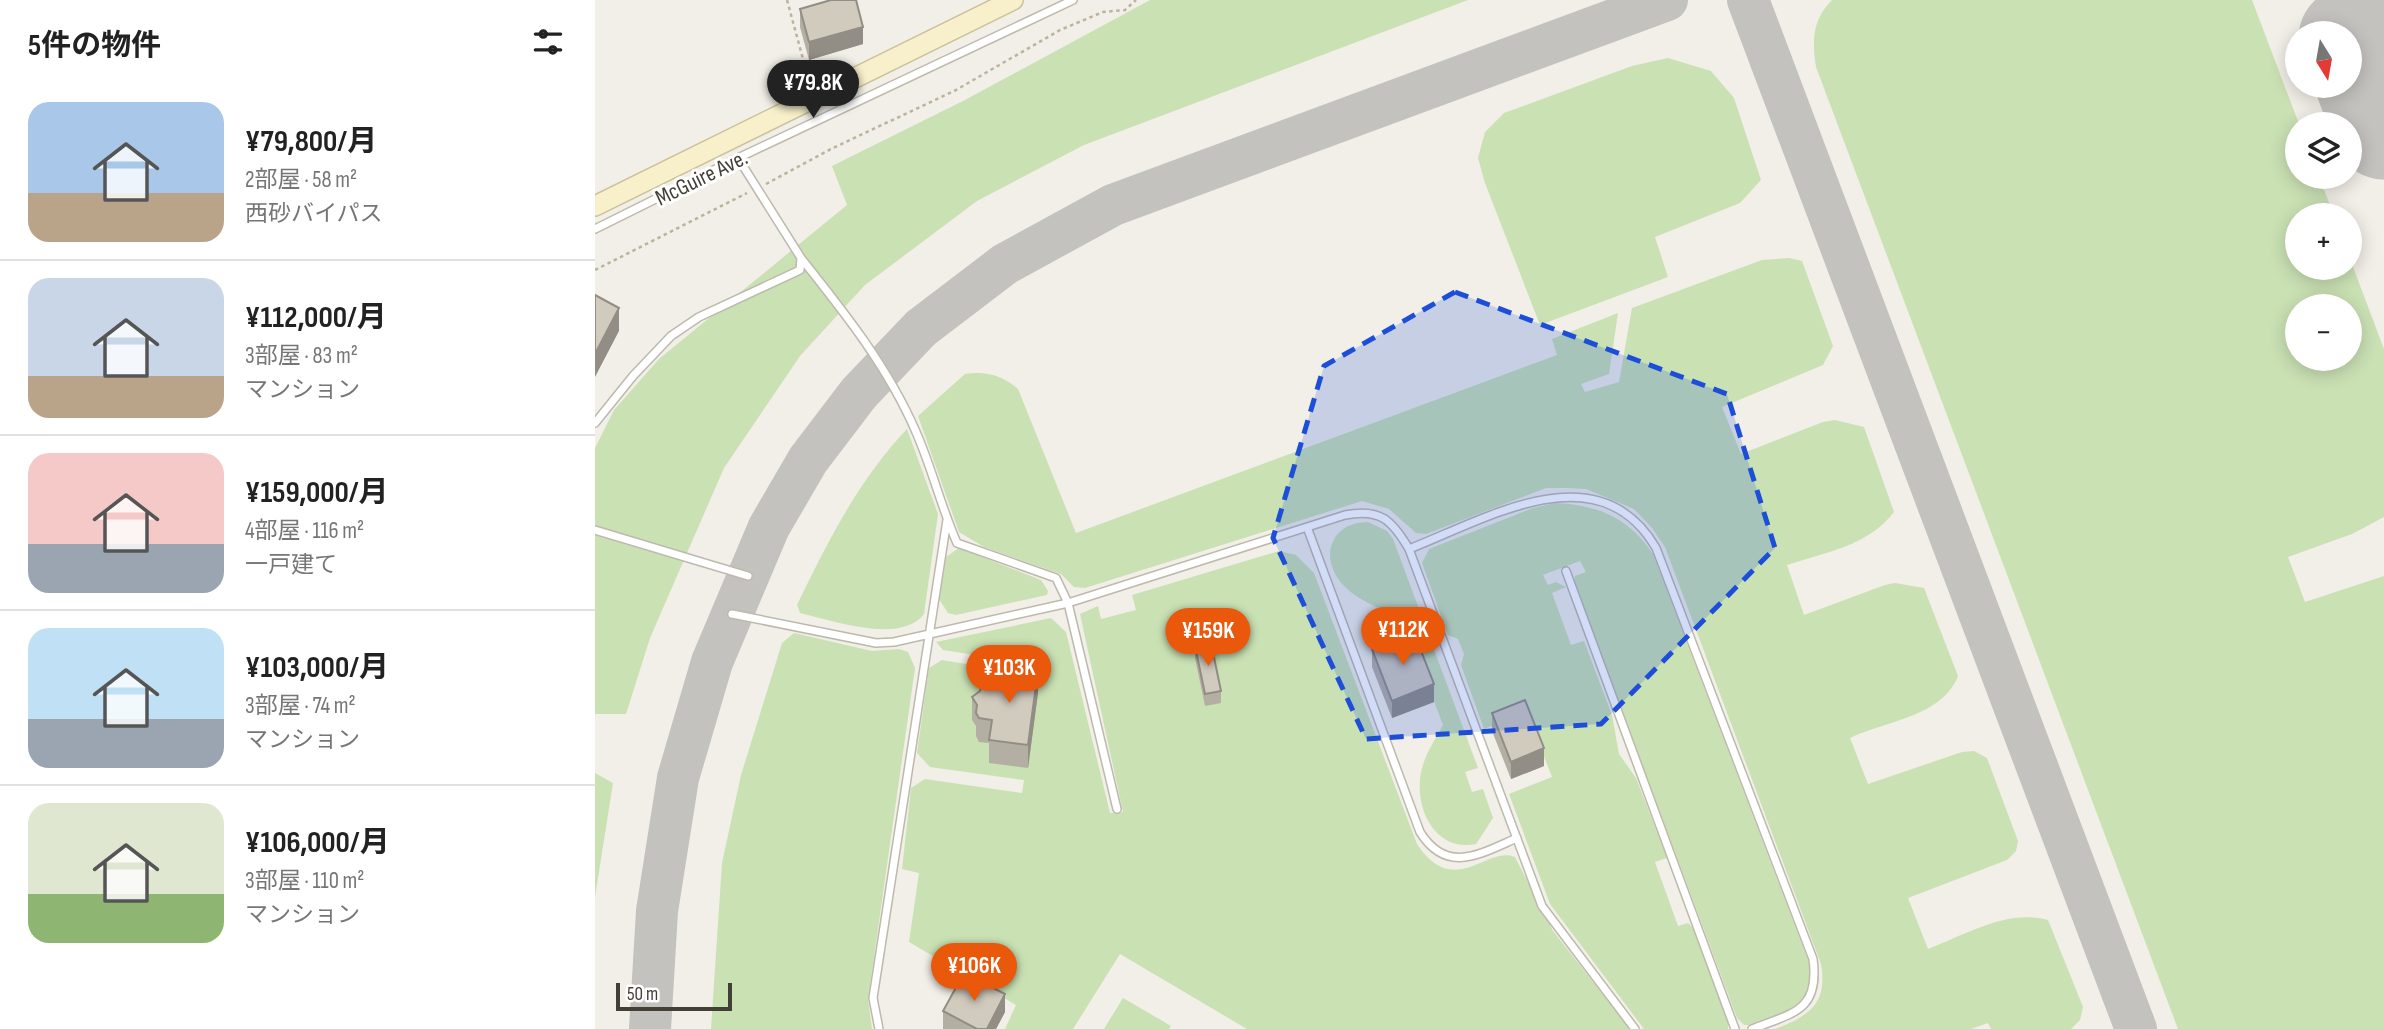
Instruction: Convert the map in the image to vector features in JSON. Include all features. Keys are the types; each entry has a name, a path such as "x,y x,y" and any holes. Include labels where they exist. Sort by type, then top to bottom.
{"street":[{"path":"595,206 1013,0"}],"lane":[{"name":"McGuire Ave.","path":"595,229 738,158 1073,0"},
{"path":"738,158 801,258 855,326 882,368 916,432 957,543 1056,579 1068,603 1117,809"},
{"path":"595,423 633,376 671,336 709,313 800,270 801,258"},
{"path":"1409,549 1524,503 1562,495 1605,504 1621,511 1647,533 1656,548 1813,959 1816,978 1807,1004 1798,1011 1752,1029"},
{"path":"732,614 876,643 1068,603 1307,527 1366,511 1381,517 1397,528 1409,549 1542,906 1635,1029"},
{"path":"879,1029 873,998 947,520"},
{"path":"1307,527 1420,832 1430,848 1449,858 1473,857 1517,838"},
{"path":"595,530 748,576"},
{"path":"1566,571 1735,1029"}],"path":[{"path":"787,0 814,97"},
{"path":"595,270 831,149 956,90 1060,30 1103,12 1125,10 1136,0"}],"highlighted area":[{"path":"1455,292 1727,394 1775,548 1601,724 1366,739 1273,538 1324,366"}],"green space":[{"path":"1150,0 1468,0 1084,145 977,201 865,285 800,356 724,468 650,638 626,714 595,714 595,448 614,410 659,359 847,205 832,166 965,100"},
{"path":"1832,0 2252,0 2285,87 2285,98 2289,98 2294,112 2285,112 2285,189 2324,189 2329,203 2285,203 2285,280 2358,280 2384,349 2384,517 2352,534 2288,557 2305,602 2384,576 2384,1029 2178,1029 1816,67 1815,31 1821,15"},
{"path":"1668,58 1711,71 1734,98 1761,180 1740,203 1655,237 1668,277 1540,325 1485,183 1478,158 1485,132 1504,113 1632,66"},
{"path":"1789,258 1802,261 1833,346 1823,365 1722,407 1741,454 1823,422 1835,420 1864,427 1894,512 1884,524 1859,540 1787,565 1804,615 1885,585 1895,583 1924,588 1958,676 1950,690 1926,709 1850,738 1868,784 1962,752 1974,751 1987,758 2018,841 2016,851 2007,860 1908,898 1928,949 2002,920 2033,917 2048,920 2083,1007 2080,1020 2071,1029 1991,1029 1988,1023 1971,1029 1775,1029 1798,1019 1813,1007 1822,989 1821,964 1665,547 1634,509 1586,489 1546,488 1426,534 1416,533 1389,509 1362,501 1085,588 1074,587 1061,574 984,547 959,532 918,416 965,374 993,375 1012,384 1018,389 1076,533 1557,355 1552,339 1618,313 1609,374 1581,384 1585,392 1619,382 1632,308 1762,260"},
{"path":"907,429 938,514 924,614 913,623 899,628 883,629 847,625 800,613 797,605 845,512 873,469"},
{"path":"1556,503 1585,507 1611,516 1634,531 1653,554 1808,960 1810,976 1804,998 1786,1011 1749,1025 1744,1025 1737,1018 1574,582 1575,576 1586,572 1580,561 1543,575 1548,585 1556,582 1566,587 1552,593 1571,645 1584,641 1612,715 1619,754 1636,778 1667,858 1655,862 1678,926 1688,923 1694,929 1728,1021 1728,1029 1644,1029 1550,904 1509,794 1552,777 1527,713 1484,729 1461,665 1464,654 1458,639 1448,635 1422,563 1429,549 1533,508"},
{"path":"1368,522 1387,531 1393,539 1478,768 1465,772 1472,792 1483,789 1493,818 1476,844 1461,845 1447,841 1429,821 1423,808 1420,779 1423,765 1443,725 1403,619 1351,592 1337,577 1332,566 1330,555 1336,536 1344,528"},
{"path":"959,548 1041,580 1048,591 1047,595 956,615 948,613 939,599 946,557"},
{"path":"1279,551 1296,555 1314,573 1417,844 1431,860 1444,868 1457,870 1505,855 1515,857 1553,931 1630,1029 1247,1029 1120,954 1073,1029 1005,1029 1016,1005 909,942 919,873 902,869 911,788 925,779 1022,793 1024,780 930,767 917,753 929,668 942,660 1038,676 1040,665 943,650 936,642 1051,618 1066,632 1110,813 1123,812 1080,614 1098,606 1101,619 1136,610 1132,595"},
{"path":"794,633 872,651 899,649 908,652 915,668 868,999 872,1029 711,1029 722,863 741,775 782,643"},
{"path":"595,773 613,783 595,897"},
{"path":"1123,998 1171,1026 1169,1029 1104,1029"}],"building":[{"path":"831,0 856,0 863,27 809,42 800,9"},
{"path":"595,295 619,308 595,354"},
{"path":"1414,633 1434,684 1392,701 1372,649"},
{"path":"1211,643 1221,691 1205,694 1195,646"},
{"path":"1001,665 1038,670 1028,745 989,740 992,720 979,718 976,713 977,705 972,697 980,691 981,686 988,683 998,685"},
{"path":"1525,700 1544,748 1511,762 1492,713"},
{"path":"964,973 1005,994 987,1029 977,1029 943,1011"}],"taxiway":[{"path":"650,1029 657,911 678,778 712,662 769,527 808,460 859,393 921,328 1005,264 1113,205 1667,0"},
{"path":"1748,0 2136,1029"}],"runway":[{"path":"2363,72 2384,128"}]}
